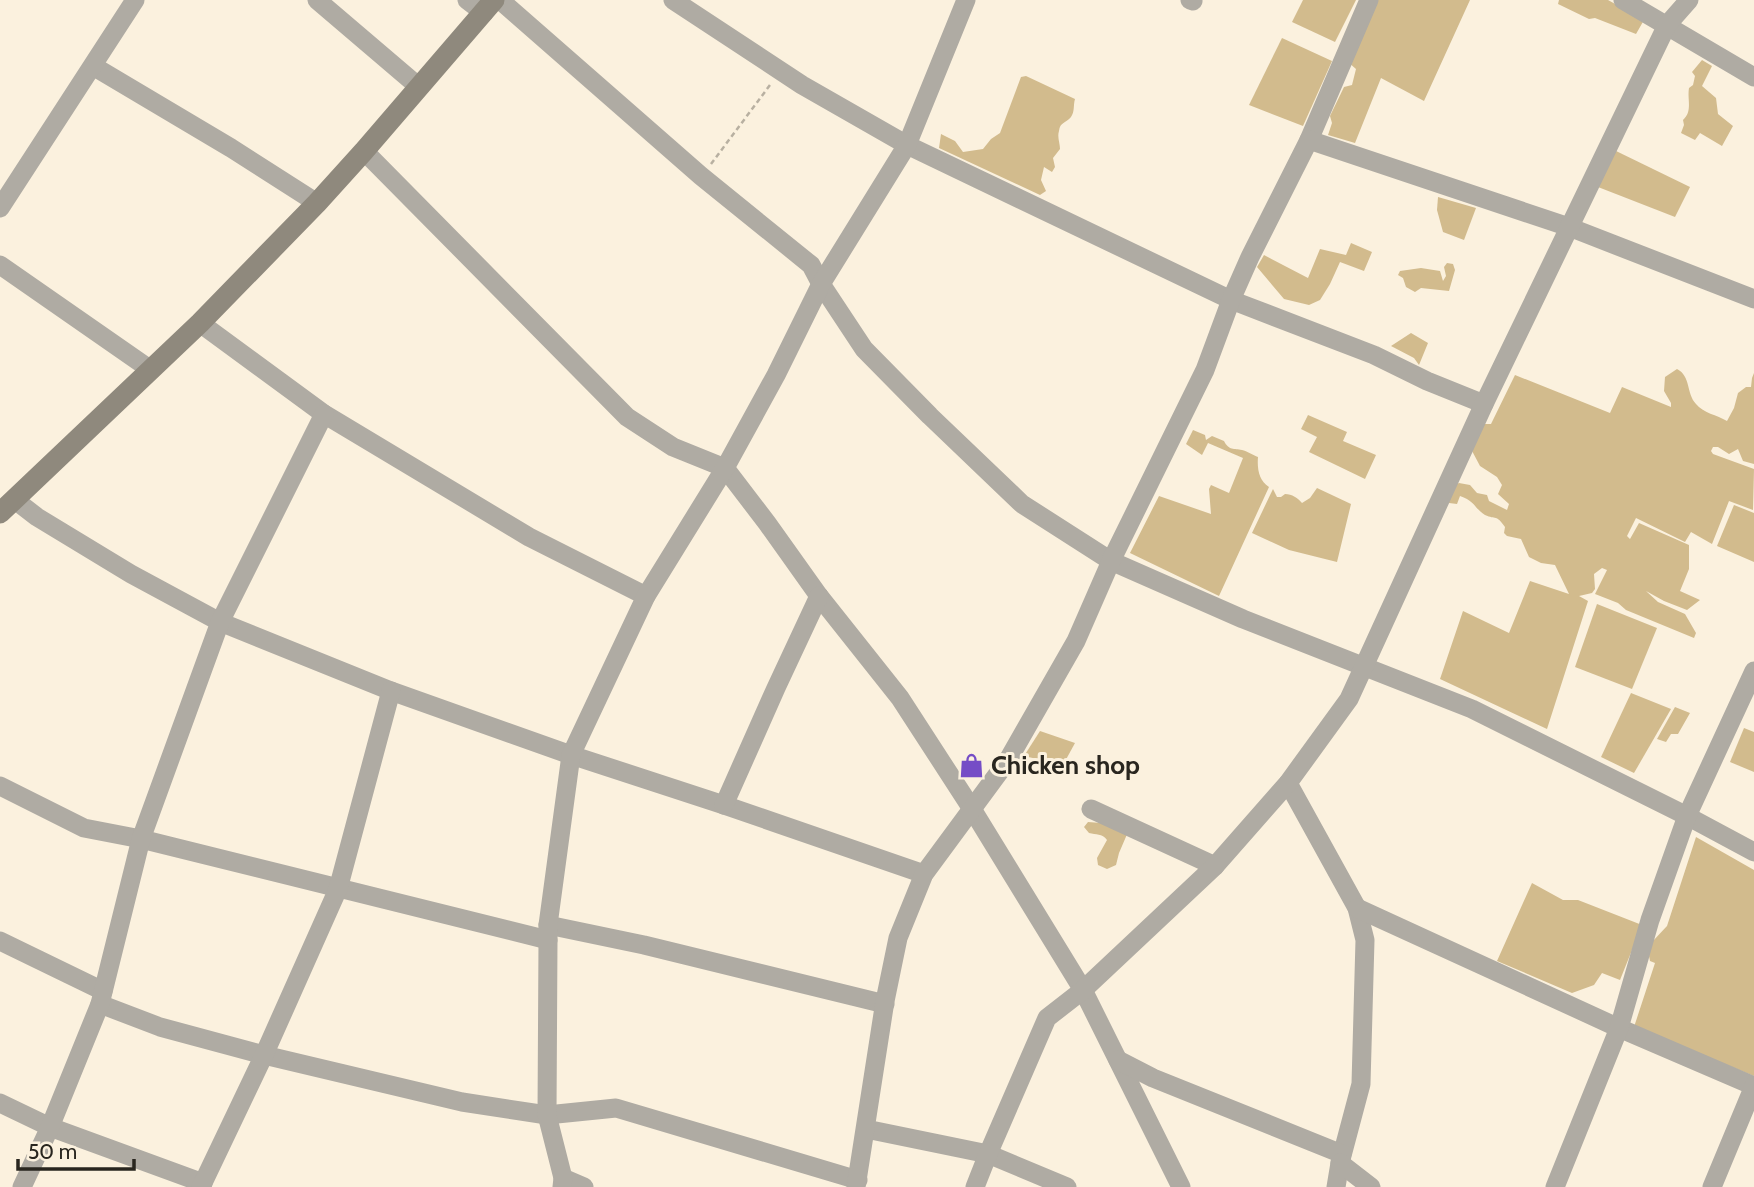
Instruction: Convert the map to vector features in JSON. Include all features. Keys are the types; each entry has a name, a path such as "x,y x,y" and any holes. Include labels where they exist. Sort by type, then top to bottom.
{"street":[{"path":"0,208 135,0"},
{"path":"317,0 419,87"},
{"path":"673,0 780,71 907,145 1231,300 1374,355 1427,381 1484,404"},
{"path":"584,1187 562,1183 547,1115 548,932 571,755 646,596 725,468 776,375 821,284 907,145 966,0"},
{"path":"0,941 160,1027 264,1055 462,1102 547,1115 616,1108 857,1183 898,938 924,874 1008,760 1076,641 1111,561 1205,370 1250,257 1309,140 1369,0"},
{"path":"1623,0 1754,77"},
{"path":"975,1187 1047,1018 1083,990 1215,866 1288,783 1349,699 1484,404 1667,25 1689,0"},
{"path":"924,874 391,691 220,622 131,575 37,517 7,506 200,323 317,203 419,87 486,3 811,265 863,349 1022,504 1111,561 1243,619 1472,709 1754,852"},
{"path":"93,66 317,203"},
{"path":"1309,140 1569,227 1754,299"},
{"path":"364,151 627,417 673,447 725,468 819,596 900,698 972,808 1083,990 1181,1187"},
{"path":"0,265 151,370"},
{"path":"200,323 324,414 530,537 646,596"},
{"path":"22,1187 50,1127 101,997 141,839 220,622 324,414"},
{"path":"724,805 819,596"},
{"path":"1555,1187 1619,1028 1650,920 1687,816 1754,671"},
{"path":"0,1103 50,1127 202,1185 338,889 391,691"},
{"path":"1288,783 1357,908 1365,940 1362,1084 1336,1187"},
{"path":"0,786 84,828 141,839 338,889 548,932 644,945 885,1004"},
{"path":"1091,809 1215,866"},
{"path":"1357,908 1619,1028 1754,1086 1712,1187"},
{"path":"1118,1060 1153,1078 1341,1159 1371,1187"},
{"path":"866,1129 988,1154 1067,1187"}],"path":[{"path":"702,176 780,71"}],"shaded area":[{"path":"1303,0 1356,0 1335,42 1292,22"},
{"path":"1374,0 1470,0 1424,101 1381,78 1355,143 1328,135 1332,123 1330,116 1344,87 1352,85 1356,69 1348,62"},
{"path":"1559,0 1608,0 1644,20 1636,34 1595,18 1589,19 1558,4"},
{"path":"1282,38 1332,61 1303,126 1249,105"},
{"path":"1702,60 1712,66 1702,86 1716,98 1718,114 1733,126 1722,146 1700,133 1695,140 1681,133 1683,120 1689,109 1689,88 1693,85 1695,76 1692,72"},
{"path":"1026,76 1075,99 1072,115 1060,128 1060,149 1053,158 1055,167 1052,172 1044,167 1041,180 1046,191 1040,195 939,148 941,134 955,141 963,152 983,149 1000,133 1021,77"},
{"path":"1614,150 1690,187 1675,217 1598,187"},
{"path":"1438,197 1476,208 1464,240 1443,232 1437,210"},
{"path":"1351,243 1372,252 1364,271 1340,262 1320,300 1309,305 1284,299 1257,267 1264,255 1308,278 1320,249 1346,255"},
{"path":"1447,263 1453,264 1455,270 1449,291 1421,288 1415,292 1406,287 1403,278 1398,275 1400,271 1421,268 1440,271 1443,281"},
{"path":"1411,333 1428,343 1419,365 1414,358 1391,346"},
{"path":"1677,369 1684,376 1693,400 1699,407 1727,421 1738,393 1751,387 1754,373 1754,464 1743,461 1738,449 1729,454 1718,447 1713,447 1711,451 1754,469 1753,510 1729,501 1712,544 1691,532 1685,542 1636,518 1627,536 1630,539 1639,523 1689,545 1689,569 1680,591 1700,600 1687,610 1646,591 1658,602 1685,614 1696,633 1694,638 1595,594 1607,570 1602,568 1594,574 1595,589 1592,593 1579,596 1588,601 1547,729 1440,679 1463,611 1509,633 1530,581 1569,594 1555,565 1541,563 1529,557 1521,539 1507,536 1504,533 1505,527 1498,519 1485,515 1469,500 1460,496 1457,504 1449,503 1448,498 1459,483 1470,485 1477,493 1487,495 1489,501 1507,510 1509,504 1498,494 1502,485 1497,477 1480,466 1471,449 1481,424 1491,424 1515,375 1610,413 1622,387 1671,407 1664,391 1665,377"},
{"path":"1308,415 1347,432 1343,441 1376,455 1365,479 1309,452 1317,437 1301,429"},
{"path":"1193,430 1205,435 1206,440 1212,436 1224,441 1230,448 1258,457 1259,474 1269,487 1219,596 1130,553 1159,496 1211,514 1211,485 1229,493 1243,458 1208,443 1202,455 1186,444"},
{"path":"1317,488 1351,504 1337,562 1289,550 1252,533 1273,489 1277,497 1290,495 1302,503 1310,498"},
{"path":"1734,505 1754,513 1754,562 1717,546"},
{"path":"1597,604 1657,628 1632,689 1575,667"},
{"path":"1631,693 1671,709 1634,773 1601,757"},
{"path":"1675,707 1690,713 1678,734 1671,734 1666,742 1657,739"},
{"path":"1744,728 1754,732 1754,772 1730,762"},
{"path":"1040,731 1075,743 1063,765 1024,756"},
{"path":"1088,822 1101,823 1128,832 1116,865 1107,869 1098,865 1097,858 1107,840 1101,835 1089,833 1084,827"},
{"path":"1696,837 1754,870 1754,1076 1634,1027 1655,963 1650,961 1649,956 1652,942 1667,926"},
{"path":"1532,883 1563,900 1578,900 1642,925 1620,980 1602,973 1594,985 1572,993 1497,961"}],"place":[{"name":"Chicken shop","path":"971,765"}]}
